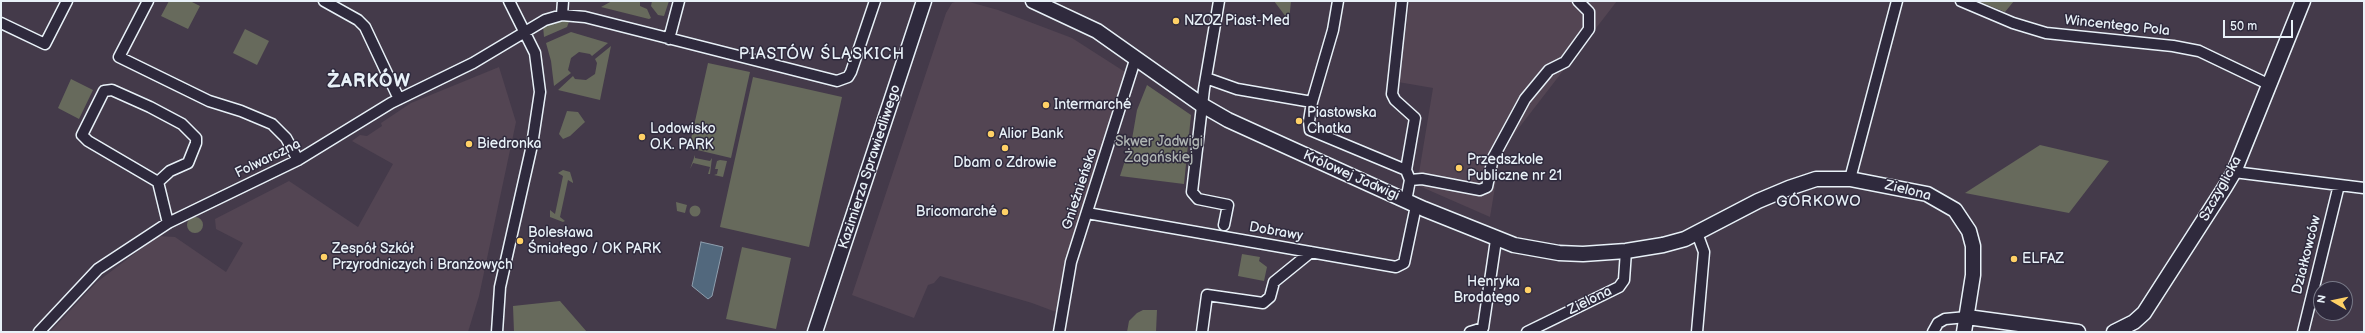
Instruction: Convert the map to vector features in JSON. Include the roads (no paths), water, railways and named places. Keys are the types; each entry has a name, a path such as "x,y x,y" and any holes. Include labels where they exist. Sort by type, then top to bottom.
{"street":[{"path":"1,23 45,44 67,1"},
{"path":"148,1 119,57 209,101 241,110 272,124 286,138 298,160"},
{"path":"324,1 358,20 365,28 399,98"},
{"path":"497,332 500,287 532,145 540,92 535,53 526,31 509,1"},
{"path":"563,1 562,15 585,18 827,79 843,80 851,72 875,1"},
{"path":"669,39 679,1"},
{"name":"Kazimierza Sprawiedliwego","path":"815,332 924,1"},
{"name":"Królowej Jadwigi","path":"1033,1 1078,20 1136,57 1202,105 1246,129 1411,204 1496,240 1514,245 1566,254 1626,251 1663,245 1697,233"},
{"path":"1219,1 1202,105 1192,192 1198,199 1228,205 1224,225"},
{"path":"1338,1 1333,30 1312,102 1309,121 1310,130 1406,170"},
{"path":"1402,1 1393,98 1415,118 1406,170 1410,180 1411,204"},
{"path":"1410,180 1422,179 1480,190 1487,187 1495,152 1525,99 1549,70 1565,62 1589,29 1589,12 1578,1"},
{"path":"1850,179 1897,1"},
{"name":"Wincentego Pola","path":"1961,1 2013,22 2046,33 2173,46 2199,51 2268,84"},
{"name":"Szczyglicka","path":"2119,331 2134,322 2155,299 2234,172 2268,84 2303,1"},
{"name":"Folwarczna","path":"39,332 98,269 168,223 298,160 399,98 473,63 545,20 562,15"},
{"name":"Gnieźnieńska","path":"1059,332 1070,267 1136,57"},
{"path":"1206,78 1237,89 1312,102"},
{"path":"158,182 170,171 188,163 196,143 196,138 182,124 118,93 106,90 99,99 82,135 88,141 158,182 168,223"},
{"path":"2234,172 2364,188"},
{"name":"Zielona","path":"1697,233 1758,201 1816,179 1850,179 1927,194 1949,205 1961,216 1969,231 1974,258 1964,332"},
{"name":"Działkowców","path":"2303,332 2339,184"},
{"name":"Dobrawy","path":"1087,213 1396,266 1404,263 1411,204"},
{"path":"1697,233 1704,252 1697,332"},
{"path":"1470,332 1485,330 1496,240"},
{"name":"Zielona","path":"1528,332 1619,287 1624,280 1626,251"},
{"path":"1202,332 1207,295 1263,303 1270,297 1274,282 1311,252"},
{"path":"1933,332 1938,322 1945,319 1967,317 2078,332"}],"water":[{"path":"701,242 723,247 712,296 708,299 692,286"}],"place":[{"name":"NZOZ Piast-Med","path":"1176,21"},
{"name":"Intermarché","path":"1046,105"},
{"name":"Piastowska Chatka","path":"1299,121"},
{"name":"Alior Bank","path":"991,134"},
{"name":"Lodowisko O.K. PARK","path":"642,137"},
{"name":"Biedronka","path":"469,144"},
{"name":"Dbam o Zdrowie","path":"1005,148"},
{"name":"Przedszkole Publiczne nr 21","path":"1459,168"},
{"name":"Bricomarché","path":"1005,212"},
{"name":"Bolesława Śmiałego / OK PARK","path":"520,241"},
{"name":"Zespół Szkół Przyrodniczych i Branżowych","path":"324,257"},
{"name":"ELFAZ","path":"2014,259"},
{"name":"Henryka Brodatego","path":"1528,290"}],"district":[{"name":"PIASTÓW ŚLĄSKICH","path":"822,55"},
{"name":"ŻARKÓW","path":"369,82"},
{"name":"GÓRKOWO","path":"1819,202"}],"park label":[{"name":"Skwer Jadwigi Żagańskiej","path":"1159,150"}]}
